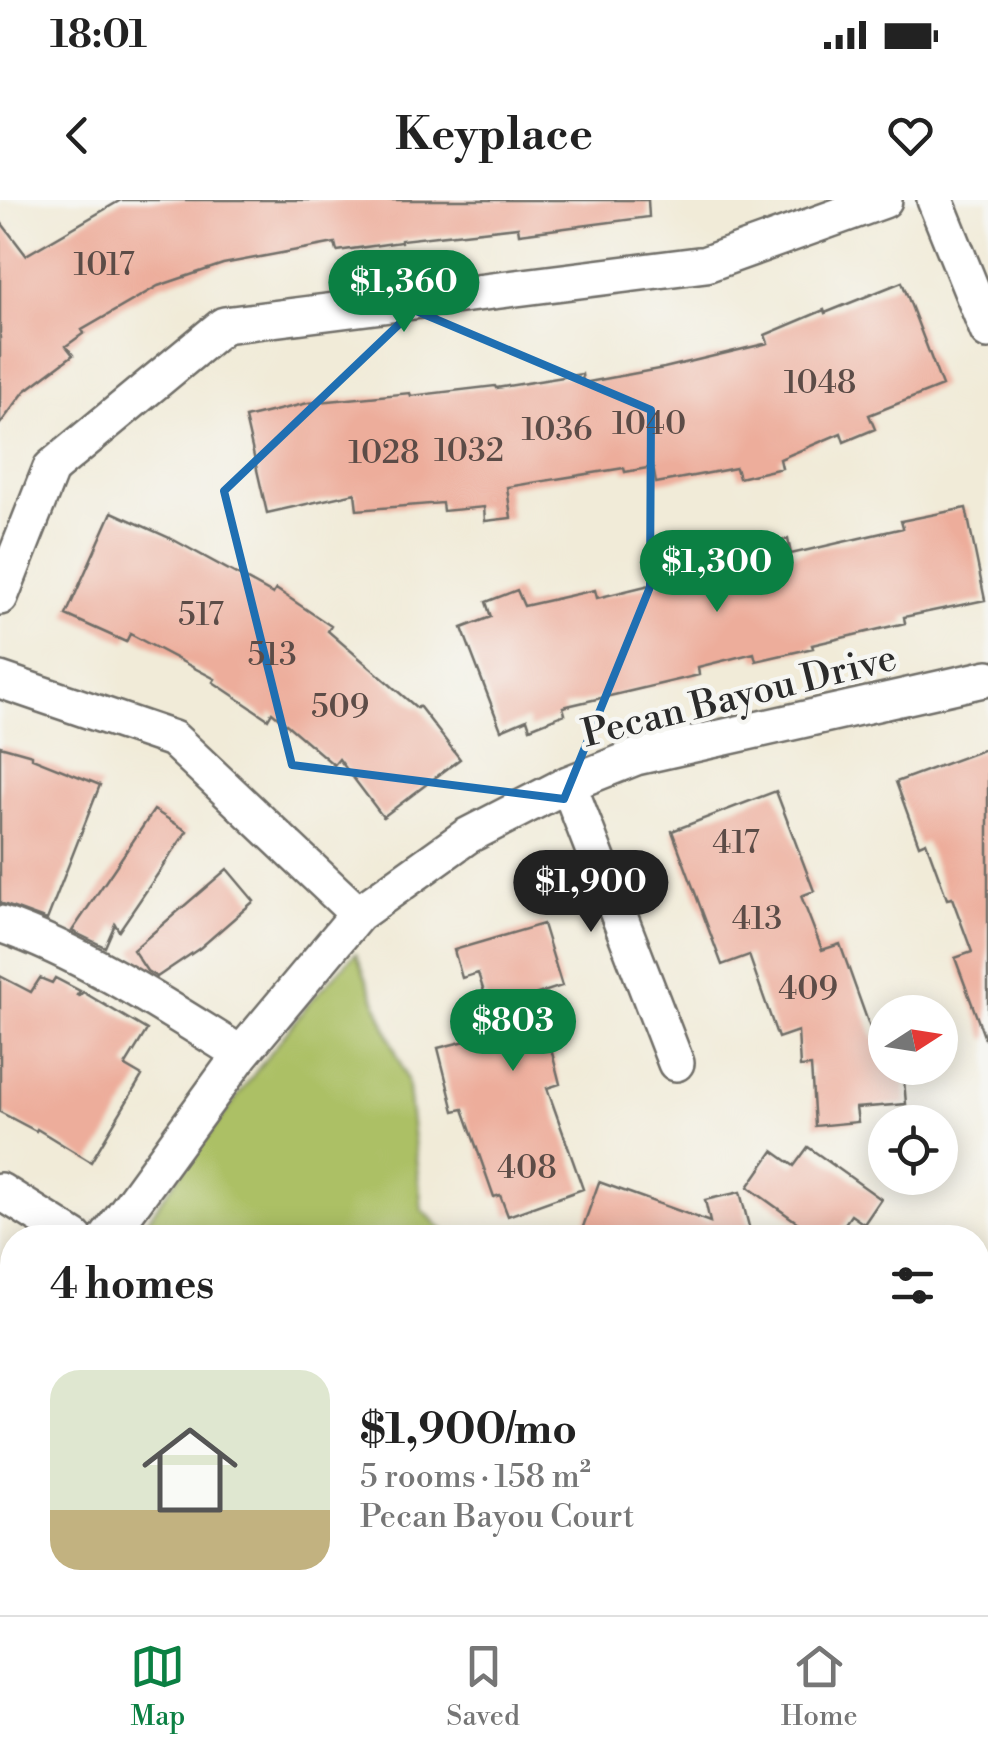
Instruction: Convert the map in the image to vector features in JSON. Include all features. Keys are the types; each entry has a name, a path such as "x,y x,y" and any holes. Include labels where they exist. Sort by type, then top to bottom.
{"street":[{"path":"0,597 51,468 224,324 706,264 884,200"},
{"path":"935,200 988,332"},
{"name":"Pecan Bayou Drive","path":"117,1225 242,1054 358,914 467,836 568,784 636,757 988,678"},
{"path":"0,680 173,739 358,914"},
{"path":"568,784 676,1063"},
{"path":"0,924 40,938 119,980 242,1054"},
{"path":"0,1191 54,1225"}],"highlighted area":[{"path":"414,310 651,410 650,587 564,799 292,765 224,491"}],"green space":[{"path":"356,953 407,1080 422,1210 438,1225 145,1225 257,1070 309,1003"}],"building":[{"path":"121,200 648,200 649,217 519,234 518,227 337,251 335,243 223,264 158,286 82,330 84,333 66,346 73,355 25,391 0,424 0,221 26,255"},
{"path":"902,282 942,386 869,415 875,429 844,442 841,433 780,459 782,468 739,478 736,468 656,483 653,467 625,472 624,468 507,487 511,518 485,521 484,507 443,511 442,503 357,510 355,493 267,513 245,418 308,403 496,388 582,374 583,383 664,368 768,343 765,335"},
{"path":"966,508 985,600 904,617 905,623 812,645 813,648 756,661 754,653 698,667 699,675 563,707 565,714 530,728 527,719 501,730 462,628 491,617 486,602 517,590 524,606 595,590 597,598 662,582 660,569 788,539 791,554 903,528 901,521"},
{"path":"112,512 172,539 273,594 276,589 331,626 328,631 419,706 460,759 383,817 339,759 334,765 272,712 268,719 213,682 215,679 130,634 126,642 66,615"},
{"path":"0,746 32,755 100,785 47,920 0,903"},
{"path":"988,748 985,1039 955,958 972,952 926,842 919,845 896,782"},
{"path":"776,791 814,891 801,896 822,950 840,944 868,1022 868,1085 904,1085 906,1104 868,1105 856,1108 858,1122 815,1126 811,1066 800,1067 798,1031 778,1038 749,955 722,965 672,831"},
{"path":"154,810 187,831 119,931 115,924 105,947 72,931"},
{"path":"227,869 254,901 200,948 157,977 147,971 133,950"},
{"path":"543,924 562,986 537,994 560,1084 547,1088 583,1189 508,1216 500,1195 494,1197 463,1109 454,1111 438,1048 497,1033 478,973 462,978 454,950"},
{"path":"0,976 31,992 40,978 52,983 55,978 80,991 77,995 83,992 147,1030 125,1066 142,1076 91,1162 0,1112"},
{"path":"808,1147 868,1190 868,1195 881,1199 864,1224 851,1215 844,1225 801,1225 748,1187 773,1151 794,1166"},
{"path":"599,1182 710,1222 705,1200 740,1192 749,1225 584,1225"}]}
